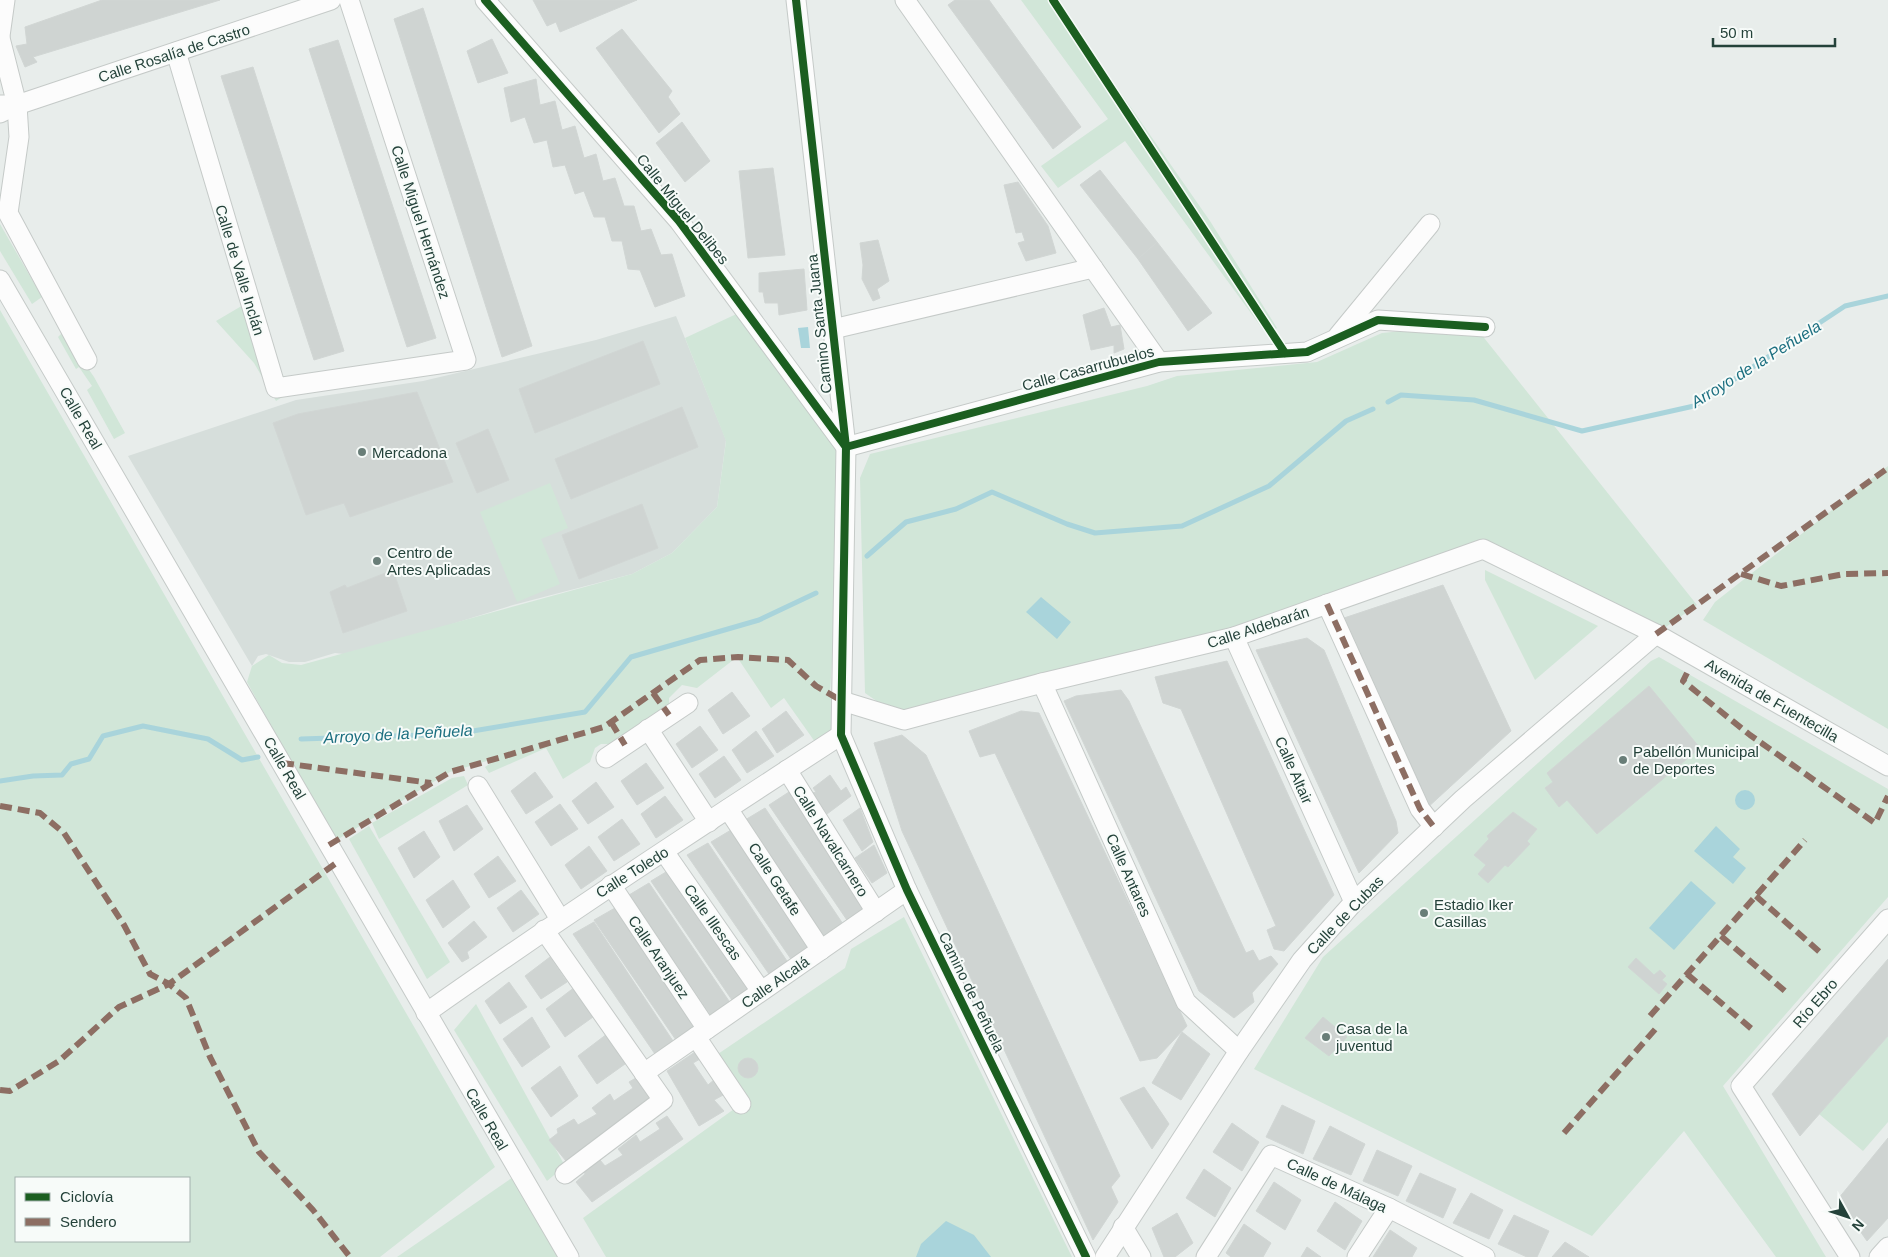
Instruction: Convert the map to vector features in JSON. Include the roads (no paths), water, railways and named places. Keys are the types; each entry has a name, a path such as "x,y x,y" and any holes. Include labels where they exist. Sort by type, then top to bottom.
{"street":[{"path":"5,0 0,37 6,108 19,138 8,214 87,360"},
{"name":"Calle Rosalía de Castro","path":"6,108 331,0"},
{"name":"Calle Miguel Hernández","path":"350,0 466,360 379,373"},
{"name":"Calle Miguel Delibes","path":"485,0 679,221 846,447"},
{"name":"Camino Santa Juana","path":"796,0 846,447 841,735"},
{"name":"Calle Casarrubuelos","path":"905,0 1159,362"},
{"name":"Calle de Valle Inclán","path":"176,52 276,388 379,373"},
{"path":"1336,339 1430,224"},
{"path":"833,329 1093,268"},
{"name":"Calle Real","path":"0,280 249,704 569,1257"},
{"name":"Calle Casarrubuelos","path":"846,447 1159,362 1307,352 1378,320 1485,326"},
{"name":"Calle Aldebarán","path":"842,701 904,720 1042,683 1234,637 1484,549 1656,634"},
{"path":"1327,604 1420,809 1434,827"},
{"name":"Avenida de Fuentecilla","path":"1656,634 1888,766"},
{"name":"Calle de Cubas","path":"1105,1257 1239,1051 1302,960 1354,902 1463,799 1656,634"},
{"name":"Calle Altair","path":"1234,637 1354,902"},
{"name":"Calle Antares","path":"1042,683 1186,1002 1239,1051"},
{"path":"606,758 688,703"},
{"path":"648,729 709,822"},
{"name":"Calle Toledo","path":"426,1012 560,919 611,885 665,853 841,735"},
{"name":"Camino de Peñuela","path":"841,735 907,890 1086,1257"},
{"name":"Calle Navalcarnero","path":"787,770 876,912"},
{"path":"478,786 560,919"},
{"name":"Calle Getafe","path":"728,809 821,950"},
{"name":"Calle Illescas","path":"665,853 761,991"},
{"name":"Calle Aranjuez","path":"611,885 701,1033 741,1104"},
{"name":"Calle Alcalá","path":"644,1073 907,890"},
{"name":"Río Ebro","path":"1850,1257 1742,1086 1888,919"},
{"path":"544,930 663,1100 565,1174"},
{"name":"Calle de Málaga","path":"1206,1257 1271,1155 1389,1208 1485,1257"},
{"path":"1357,1257 1389,1208"},
{"path":"1124,1227 1141,1257"},
{"path":"1879,1257 1888,1247"}],"water":[{"path":"808,327 810,348 801,348 798,328"},
{"path":"1041,597 1071,622 1057,639 1026,612"},
{"path":"1745,790 1752,793 1755,800 1752,807 1745,810 1738,807 1735,800 1738,793"},
{"path":"1716,826 1740,849 1733,857 1746,868 1733,884 1694,851"},
{"path":"1691,881 1716,903 1674,950 1649,928"},
{"path":"946,1221 974,1235 991,1257 916,1257 921,1244"}],"waterway":[{"name":"Arroyo de la Peñuela","path":"1388,402 1401,395 1474,400 1582,431 1694,406 1845,306 1888,296"},
{"name":"Arroyo de la Peñuela","path":"867,556 906,522 956,509 992,492 1067,524 1095,533 1182,526 1269,486 1346,421 1373,409"},
{"name":"Arroyo de la Peñuela","path":"301,739 455,734 585,712 631,657 759,620 816,593"},
{"name":"Arroyo de la Peñuela","path":"0,781 33,776 62,775 71,764 89,759 103,736 143,726 208,739 242,760 258,757"}],"place":[{"name":"Mercadona","path":"362,452"},
{"name":"Centro de Artes Aplicadas","path":"377,561"},
{"name":"Pabellón Municipal de Deportes","path":"1623,760"},
{"name":"Estadio Iker Casillas","path":"1424,913"},
{"name":"Casa de la juventud","path":"1326,1037"}]}
